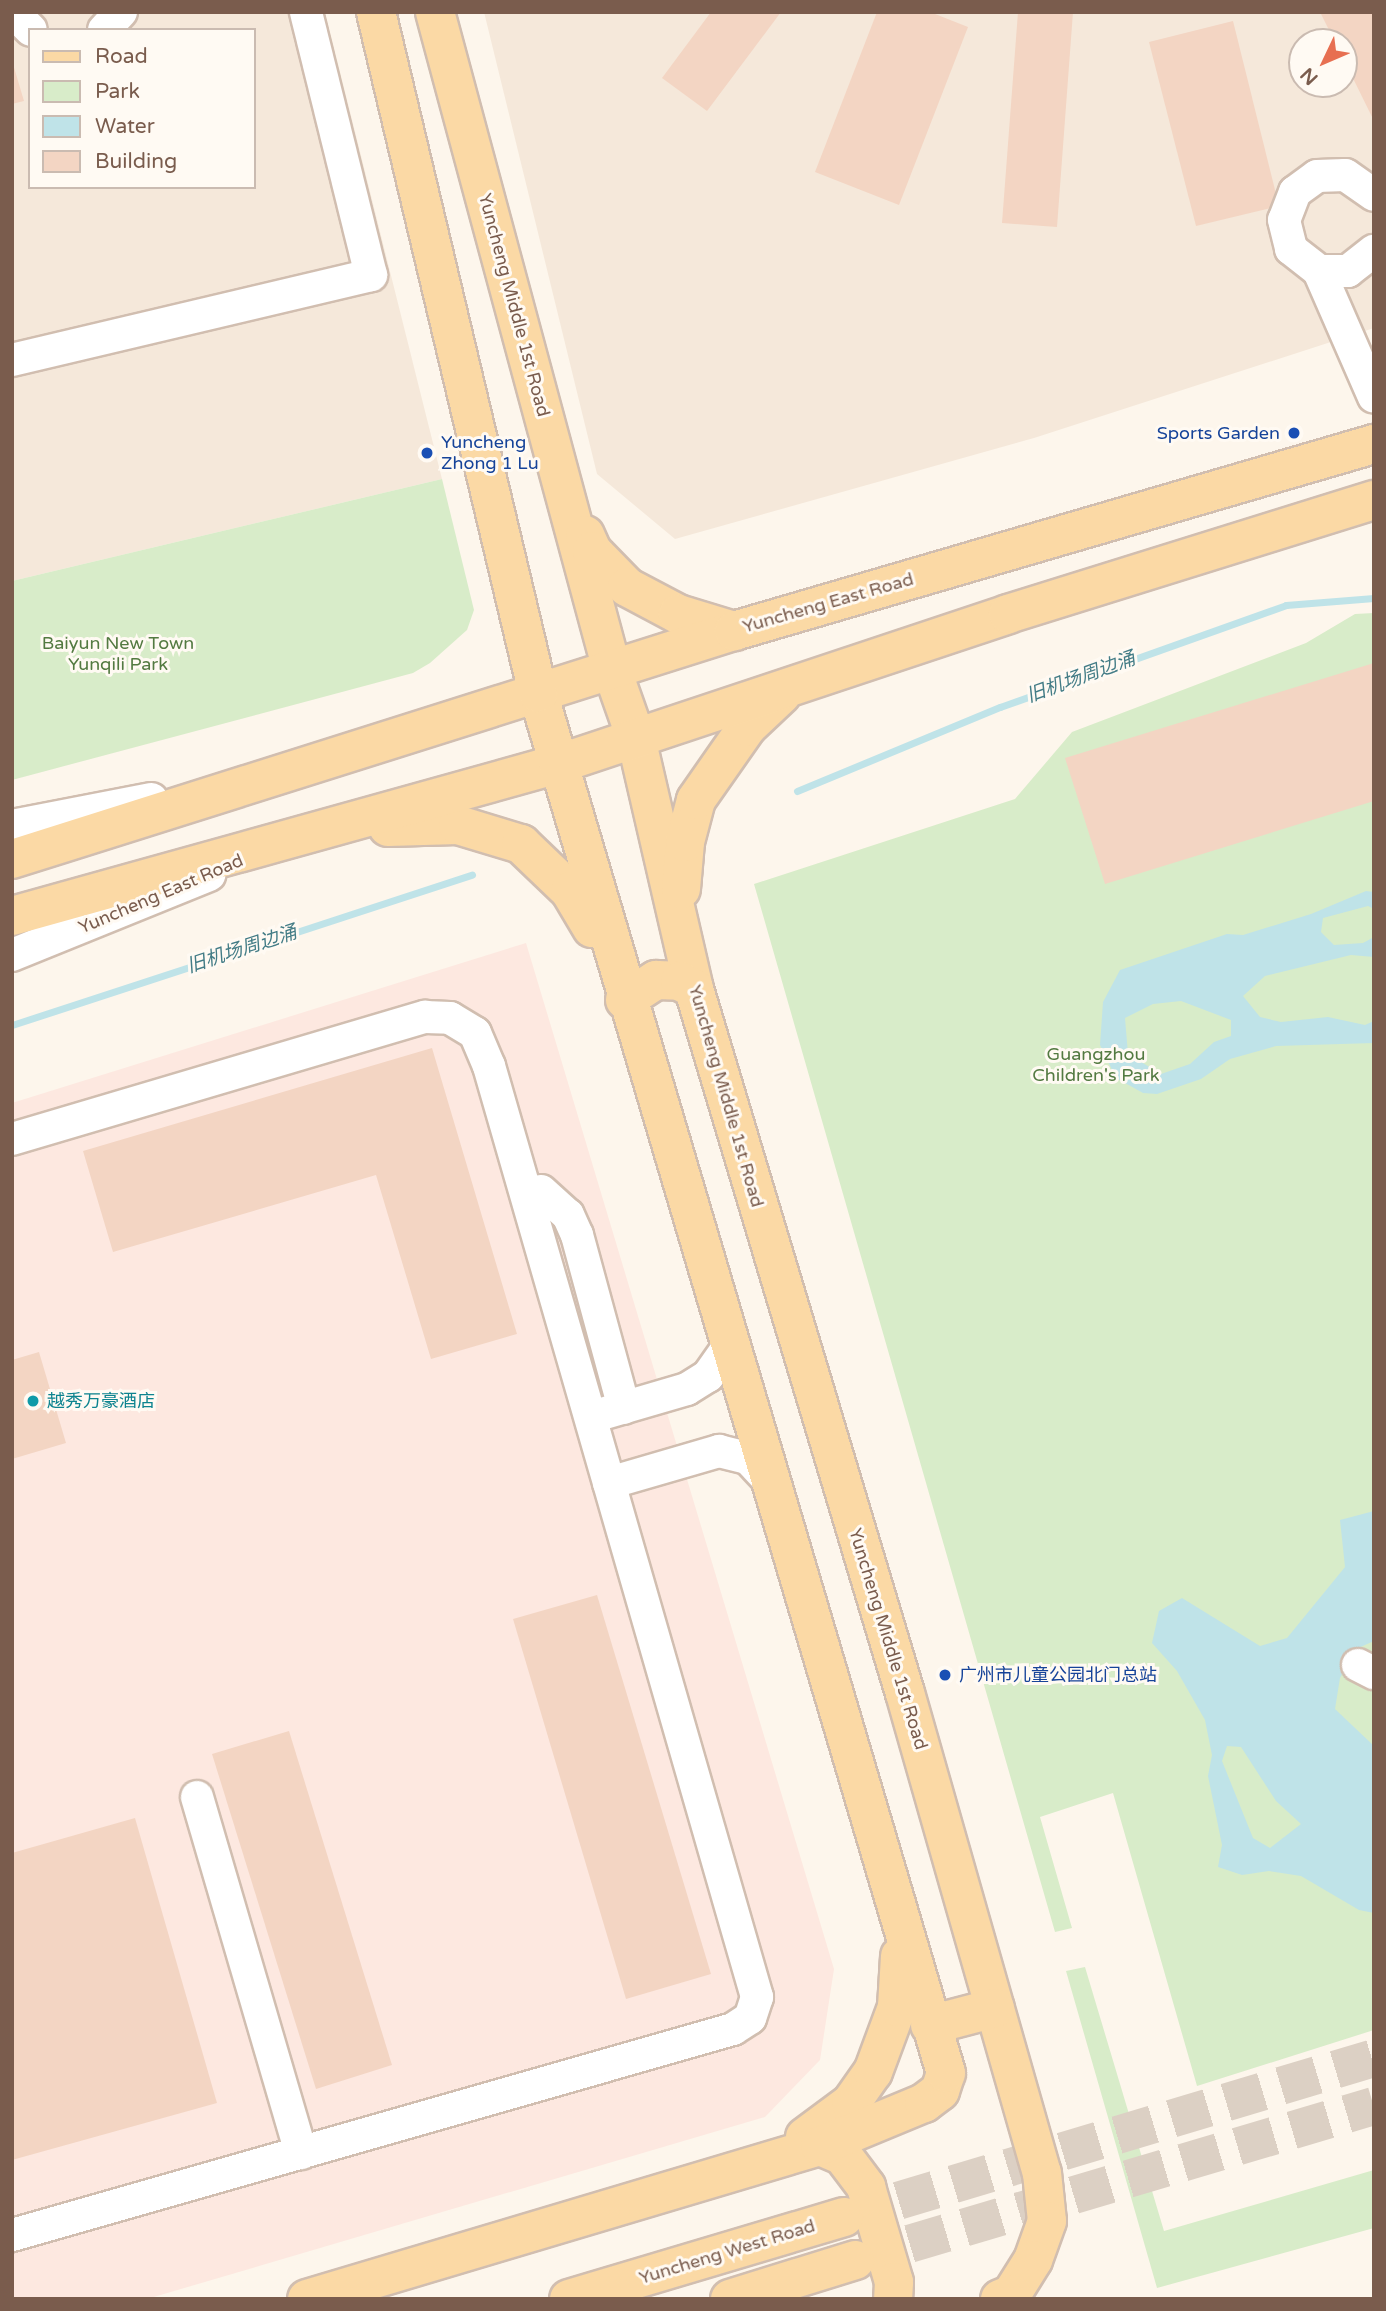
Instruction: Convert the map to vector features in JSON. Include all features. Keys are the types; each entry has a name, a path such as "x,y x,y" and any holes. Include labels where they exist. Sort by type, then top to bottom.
{"main road":[{"path":"307,2299 820,2146 924,2104 940,2091 946,2073 774,1486 625,1000 538,693 376,12"},
{"name":"Yuncheng Middle 1st Road","path":"435,12 612,670 636,738 694,989 1042,2173 1047,2221 1026,2272 1012,2294 1000,2299"},
{"name":"Yuncheng East Road","path":"12,859 734,631 1374,444"},
{"path":"564,488 592,551 627,587 678,614 734,631"},
{"name":"Yuncheng East Road","path":"12,916 558,764 803,681 1374,500"},
{"path":"678,919 685,842 696,800 747,727 769,703 803,681"},
{"path":"310,831 458,825 521,844 570,891 625,1000"},
{"path":"625,1000 656,980 680,981 694,989"},
{"path":"772,2161 851,2104 873,2072 897,2007 901,1919"},
{"path":"930,2025 995,2008"},
{"path":"820,2146 843,2156 866,2187 894,2282 893,2299"},
{"name":"Yuncheng West Road","path":"569,2299 844,2217"},
{"path":"730,2299 855,2260"}],"street":[{"path":"13,12 29,28"},
{"path":"106,28 121,12"},
{"path":"12,360 371,275 306,12"},
{"path":"1374,195 1357,179 1330,173 1305,182 1294,192 1287,204 1285,233 1291,249 1320,271 1374,397"},
{"path":"1320,271 1348,271 1373,255"},
{"name":"Yuncheng East Road","path":"12,826 286,772"},
{"name":"Yuncheng East Road","path":"12,955 310,831"},
{"path":"12,1139 425,1017 450,1018 475,1033 489,1066 589,1418 749,1961 757,1997 750,2018 733,2029 12,2235"},
{"path":"541,1191 568,1215 577,1235 624,1408"},
{"path":"589,1418 687,1389 708,1376 730,1345"},
{"path":"609,1483 719,1451 748,1458 774,1486"},
{"path":"197,1797 301,2153"}],"shaded area":[{"path":"12,12 325,12 442,479 12,581"},
{"path":"484,12 1374,12 1374,328 1034,438 675,539 597,474"},
{"path":"526,943 834,1969 820,2060 765,2117 147,2299 12,2299 12,1103"}],"green space":[{"name":"Baiyun New Town Yunqili Park","path":"442,479 474,610 467,630 430,663 413,673 12,780 12,581"},
{"name":"Guangzhou Children's Park","path":"1374,613 1374,2030 1197,2086 1113,1793 1040,1817 1072,1928 1055,1932 754,884 1015,799 1072,732 1306,643 1355,614"},
{"path":"1085,1967 1164,2231 1374,2170 1374,2228 1157,2288 1066,1971"}],"water":[{"path":"1366,891 1374,892 1374,909 1368,906 1323,918 1321,932 1334,945 1363,943 1374,937 1374,957 1351,955 1265,976 1243,996 1260,1017 1281,1022 1328,1017 1365,1025 1374,1021 1374,1043 1276,1046 1230,1059 1201,1079 1157,1094 1143,1093 1116,1078 1100,1045 1103,1002 1120,970 1227,934 1243,935 1311,914","holes":["1181,1001 1231,1020 1231,1036 1214,1042 1190,1064 1161,1074 1128,1054 1125,1018 1153,1004"]},
{"path":"1374,1511 1374,1641 1356,1649 1340,1678 1335,1709 1374,1746 1374,1913 1359,1910 1301,1876 1269,1871 1242,1875 1218,1867 1222,1845 1208,1776 1212,1755 1205,1720 1177,1671 1152,1643 1159,1611 1182,1598 1260,1646 1287,1638 1345,1567 1340,1520","holes":["1227,1746 1241,1747 1276,1801 1301,1824 1270,1848 1253,1838 1222,1761"]}],"building":[{"path":"711,12 781,12 707,111 662,78"},
{"path":"877,12 930,12 968,27 899,205 815,172"},
{"path":"1018,12 1073,12 1057,227 1002,223"},
{"path":"1320,12 1374,12 1374,121 1358,88 1358,28 1328,28"},
{"path":"1233,21 1279,206 1196,226 1149,42"},
{"path":"12,65 24,101 12,104"},
{"path":"1374,663 1374,801 1105,884 1065,758"},
{"path":"432,1048 517,1334 431,1359 376,1175 113,1252 83,1151"},
{"name":"越秀万豪酒店","path":"39,1352 66,1443 12,1459 12,1360"},
{"path":"597,1595 711,1974 626,1999 513,1619"},
{"path":"289,1731 392,2065 316,2089 212,1754"},
{"path":"135,1818 217,2103 12,2160 12,1853"}],"waterway":[{"name":"旧机场周边涌","path":"797,791 1000,707 1286,605 1374,598"},
{"name":"旧机场周边涌","path":"12,1025 472,875"}],"tunnel":[{"path":"844,2217 1374,2058"},
{"path":"855,2260 1374,2106"}],"place":[{"name":"Sports Garden","path":"1294,433"},
{"name":"Yuncheng Zhong 1 Lu","path":"427,453"},
{"name":"越秀万豪酒店","path":"33,1401"},
{"name":"广州市儿童公园北门总站","path":"945,1675"}]}
